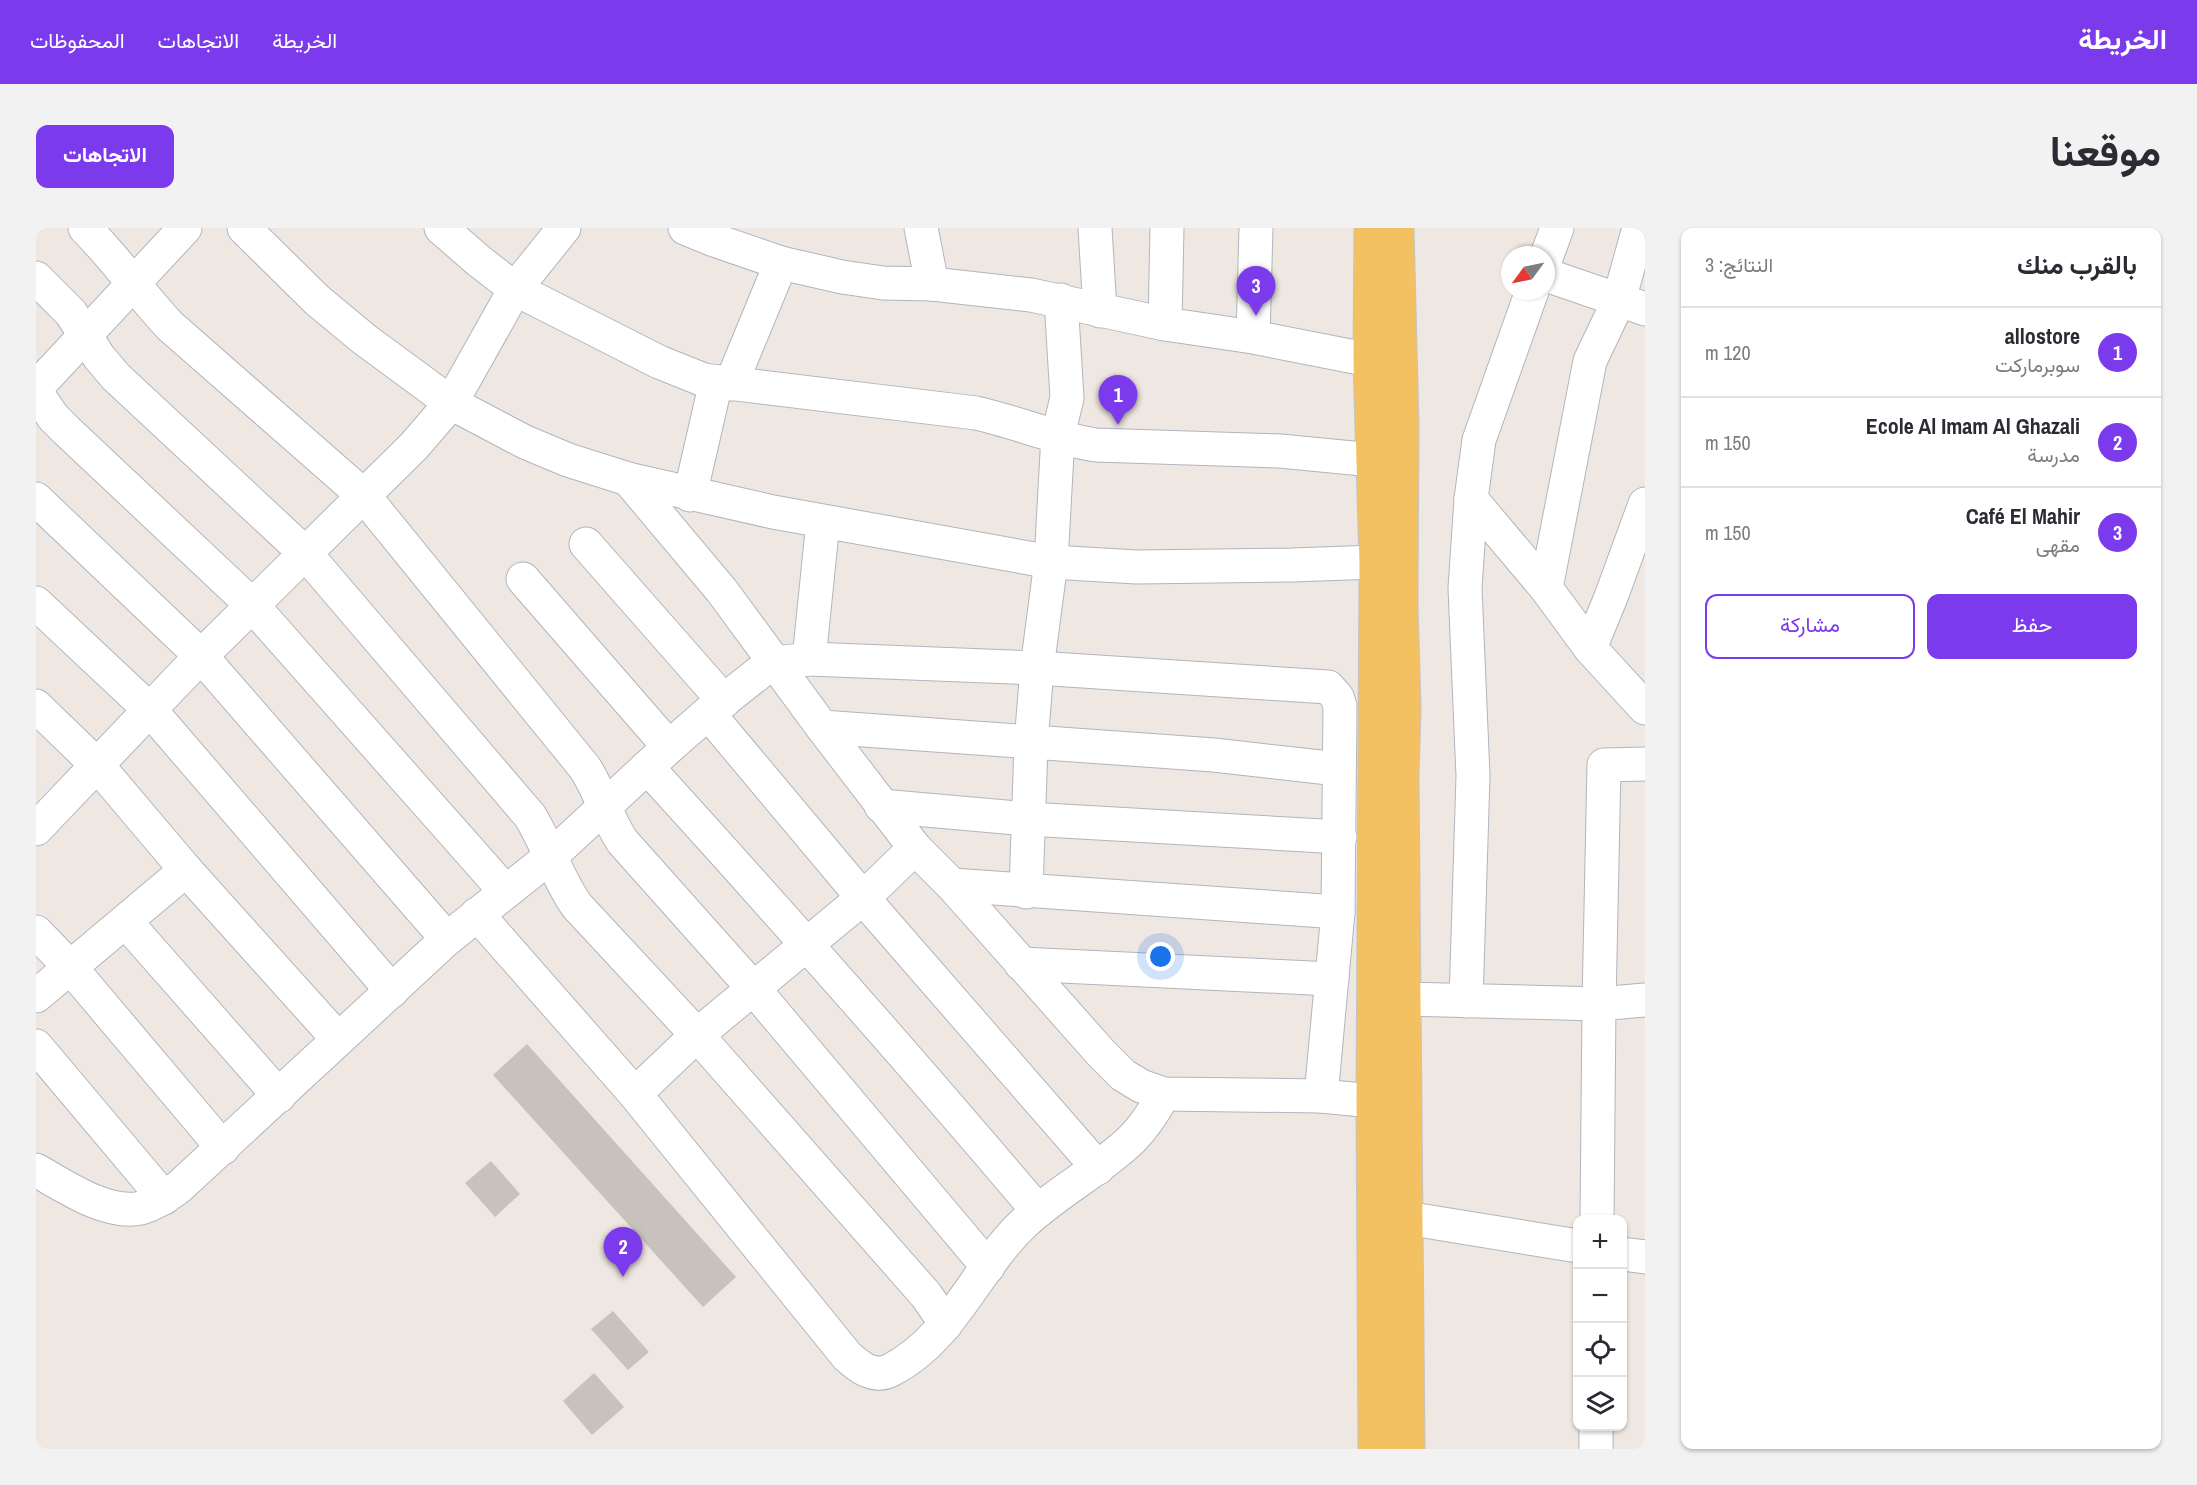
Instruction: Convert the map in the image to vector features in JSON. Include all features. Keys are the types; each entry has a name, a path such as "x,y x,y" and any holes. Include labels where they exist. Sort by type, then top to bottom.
{"main road":[{"path":"1371,228 1370,360 1376,562 1373,1101 1375,1449"},
{"path":"1397,228 1402,424 1408,1449"}],"street":[{"path":"85,228 109,251 143,297 170,326 364,496 585,768 600,792 605,808 622,841 753,988 988,1267"},
{"path":"185,228 84,335 36,390 53,417 66,430 252,605 505,891"},
{"path":"244,228 332,313 451,403 525,442 568,460 628,479 690,495 823,522 1051,562 1137,567 1271,566 1376,562"},
{"path":"441,228 515,289 659,362 704,380 976,413 1008,420 1076,442 1096,445 1269,450 1373,460"},
{"path":"36,829 201,656 414,446 451,403 515,289 564,228"},
{"path":"685,228 781,263 842,276 883,283 932,284 998,290 1061,300 1100,311 1165,324 1252,337 1370,360"},
{"path":"921,228 932,284"},
{"path":"1095,228 1100,311"},
{"path":"1165,324 1167,228"},
{"path":"1252,337 1256,228"},
{"path":"1550,246 1557,228"},
{"path":"1546,588 1590,361 1632,305 1639,228"},
{"path":"690,495 724,383 781,263"},
{"path":"36,278 71,313 99,357 116,377 306,554 530,816 551,856 565,890 577,906 697,1035 926,1295 946,1324"},
{"path":"1555,278 1632,305"},
{"path":"1026,892 1036,668 1051,562 1058,435 1067,398 1061,300"},
{"path":"1466,1001 1473,776 1465,588 1471,499 1479,440 1529,300"},
{"path":"628,479 716,582 881,806 915,848 952,885 1123,1075 1141,1086 1164,1094 1321,1096 1373,1101"},
{"path":"36,499 201,656 447,939"},
{"path":"1471,499 1546,588 1590,648 1645,708"},
{"path":"1590,648 1645,504"},
{"path":"809,659 823,522"},
{"path":"586,544 716,707 863,898 1098,1168"},
{"path":"523,579 658,757 808,943 1038,1211"},
{"path":"36,603 151,711 392,991"},
{"path":"36,1170 65,1187 104,1205 125,1210 139,1208 164,1198 223,1148 447,939 551,856 716,707 760,672 776,663 809,659 1036,668 1324,686 1334,692 1340,706 1338,912 1321,1096"},
{"path":"36,706 98,766 186,870 338,1039"},
{"path":"822,727 1214,755 1338,769"},
{"path":"1597,1215 1604,765 1645,764"},
{"path":"881,806 1028,819 1340,837"},
{"path":"635,1094 697,1035 863,898 915,848"},
{"path":"36,996 186,870"},
{"path":"952,885 1026,892 1338,912"},
{"path":"477,914 635,1094 846,1356 862,1369 877,1373 889,1371 917,1353 946,1324 1005,1244 1038,1211 1098,1168 1134,1137 1164,1094"},
{"path":"126,922 279,1096"},
{"path":"36,932 71,968 223,1148"},
{"path":"1021,964 1332,979"},
{"path":"1404,999 1599,1004 1645,1000"},
{"path":"36,1046 164,1198"},
{"path":"1406,1218 1573,1245"},
{"path":"1627,1255 1645,1257"},
{"path":"1596,1431 1596,1449"}],"building":[{"path":"527,1044 736,1277 703,1307 493,1075"},
{"path":"491,1161 520,1194 495,1217 465,1183"},
{"path":"613,1311 649,1352 628,1370 591,1329"},
{"path":"594,1373 624,1407 592,1435 563,1401"}],"place":[{"name":"Café El Mahir","path":"1256,316"},
{"name":"allostore","path":"1118,425"},
{"name":"Ecole Al Imam Al Ghazali","path":"623,1277"}]}
